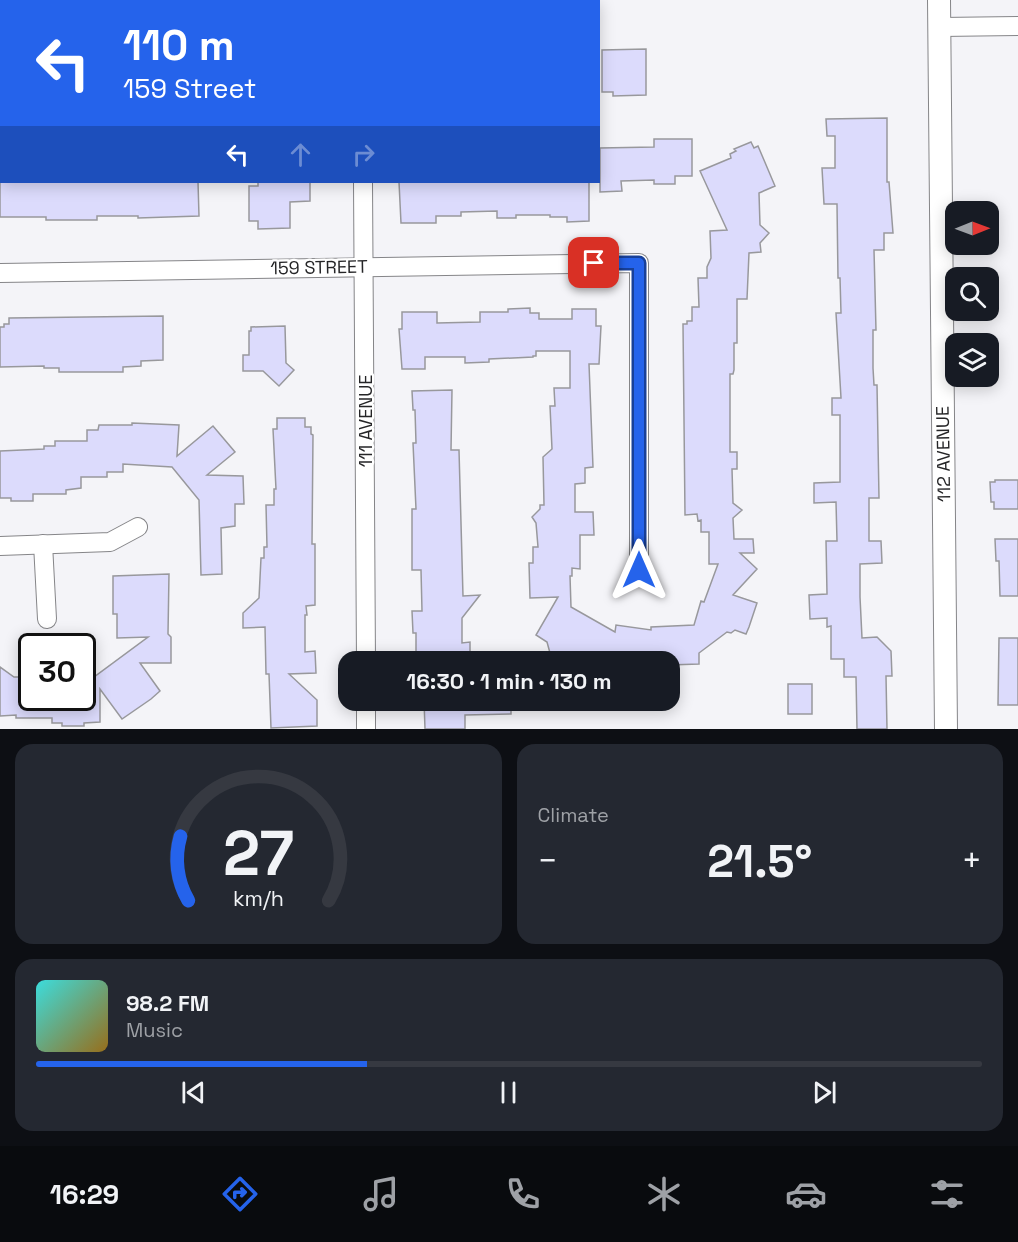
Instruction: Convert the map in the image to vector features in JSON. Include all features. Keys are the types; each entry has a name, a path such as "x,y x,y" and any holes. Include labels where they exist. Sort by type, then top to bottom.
{"street":[{"name":"112 AVENUE","path":"939,0 946,729"},
{"path":"939,27 1018,26"},
{"name":"111 AVENUE","path":"363,183 366,651"},
{"name":"159 STREET","path":"0,273 639,263 639,570"},
{"path":"0,546 110,542 138,527"},
{"path":"43,544 47,619"},
{"path":"366,711 366,729"}],"building":[{"path":"646,49 646,95 613,96 613,92 602,92 602,50"},
{"path":"887,118 887,182 889,182 893,233 884,233 884,250 874,250 876,330 873,330 873,368 874,385 877,385 879,498 869,498 869,541 881,541 882,563 860,564 860,597 862,638 877,637 891,651 892,676 886,676 887,729 857,729 856,677 844,677 844,659 831,659 831,626 827,627 827,618 810,619 809,595 827,594 826,541 837,541 836,502 814,503 814,483 840,482 840,415 832,415 832,398 841,398 836,313 841,313 837,204 824,204 822,168 835,168 835,136 827,136 826,119"},
{"path":"654,139 692,139 692,176 675,176 675,184 654,184 654,180 621,181 622,191 600,192 600,148 654,147"},
{"path":"751,142 754,148 758,146 775,186 759,193 760,225 769,233 760,243 761,252 749,253 747,299 737,299 737,343 734,343 734,370 733,374 730,374 730,452 737,452 737,469 732,469 733,503 742,510 733,518 734,539 753,539 754,553 740,553 757,569 733,595 757,603 749,627 746,634 735,630 731,633 727,632 699,653 699,664 680,665 680,651 549,651 547,642 536,635 558,597 530,598 529,563 533,563 533,547 538,547 536,523 532,517 540,509 540,505 544,505 543,457 552,449 550,406 555,406 554,388 570,388 570,351 536,351 536,356 533,357 489,359 489,362 465,363 465,357 425,357 425,369 402,369 399,329 402,329 402,312 437,312 437,323 480,322 480,312 508,312 508,309 530,308 530,313 539,313 539,319 572,319 572,309 596,309 596,326 601,326 599,364 589,364 593,467 585,468 585,483 575,484 575,512 593,512 594,535 580,535 580,569 572,568 572,576 570,576 571,607 615,632 616,625 651,630 651,627 694,625 701,601 704,602 718,564 709,564 709,532 701,532 701,520 698,521 697,514 685,515 683,324 692,321 692,307 699,307 698,278 707,278 707,267 711,258 710,231 727,230 700,171 731,158 730,154 736,151 734,149"},
{"path":"0,183 198,183 199,216 138,218 138,216 97,216 97,220 0,217"},
{"path":"258,183 310,183 310,201 290,202 290,228 258,229 258,221 249,221 249,186 258,186"},
{"path":"399,183 589,183 589,221 567,222 567,217 550,217 550,215 516,215 516,218 497,218 497,211 461,212 461,216 436,216 436,223 401,223"},
{"path":"163,316 163,360 141,361 141,366 123,367 123,372 59,372 59,368 44,368 44,366 0,367 0,327 9,324 9,318"},
{"path":"285,326 286,363 294,370 279,386 263,371 243,371 243,355 249,355 251,327"},
{"path":"452,390 451,450 459,450 463,596 480,595 462,618 462,643 470,642 470,651 416,651 412,611 422,611 421,570 412,570 412,509 416,509 413,443 416,443 412,391"},
{"path":"277,418 305,418 305,427 311,427 313,435 312,544 315,544 315,605 306,606 305,652 315,651 316,673 289,674 317,700 317,726 271,728 265,627 243,628 243,613 259,598 261,558 264,558 264,547 267,547 266,505 274,505 274,489 276,489 273,429 277,429"},
{"path":"132,423 179,425 177,456 213,426 235,452 207,475 243,476 244,504 235,504 235,526 221,528 222,574 201,575 199,500 172,467 123,464 123,472 107,472 107,477 81,477 81,488 66,490 66,494 33,494 33,501 11,501 11,498 0,498 0,451 44,449 44,446 55,446 55,441 87,441 87,430 98,430 99,425 132,425"},
{"path":"995,480 1018,480 1018,509 994,509 994,502 991,502 990,482 995,482"},
{"path":"995,539 1018,539 1018,596 1000,596 999,561 996,561"},
{"path":"169,574 168,634 171,637 171,663 140,663 160,691 122,719 100,689 100,722 84,723 84,726 62,726 62,723 52,723 52,718 0,716 0,667 14,677 18,677 18,711 96,711 96,676 148,637 117,638 117,614 113,614 113,576"},
{"path":"999,638 1018,638 1018,705 998,705"},
{"path":"788,684 812,684 812,714 788,714"},
{"path":"424,711 511,711 511,714 465,715 465,729 425,729"}],"route":[{"path":"594,263 639,263 639,570"}]}
